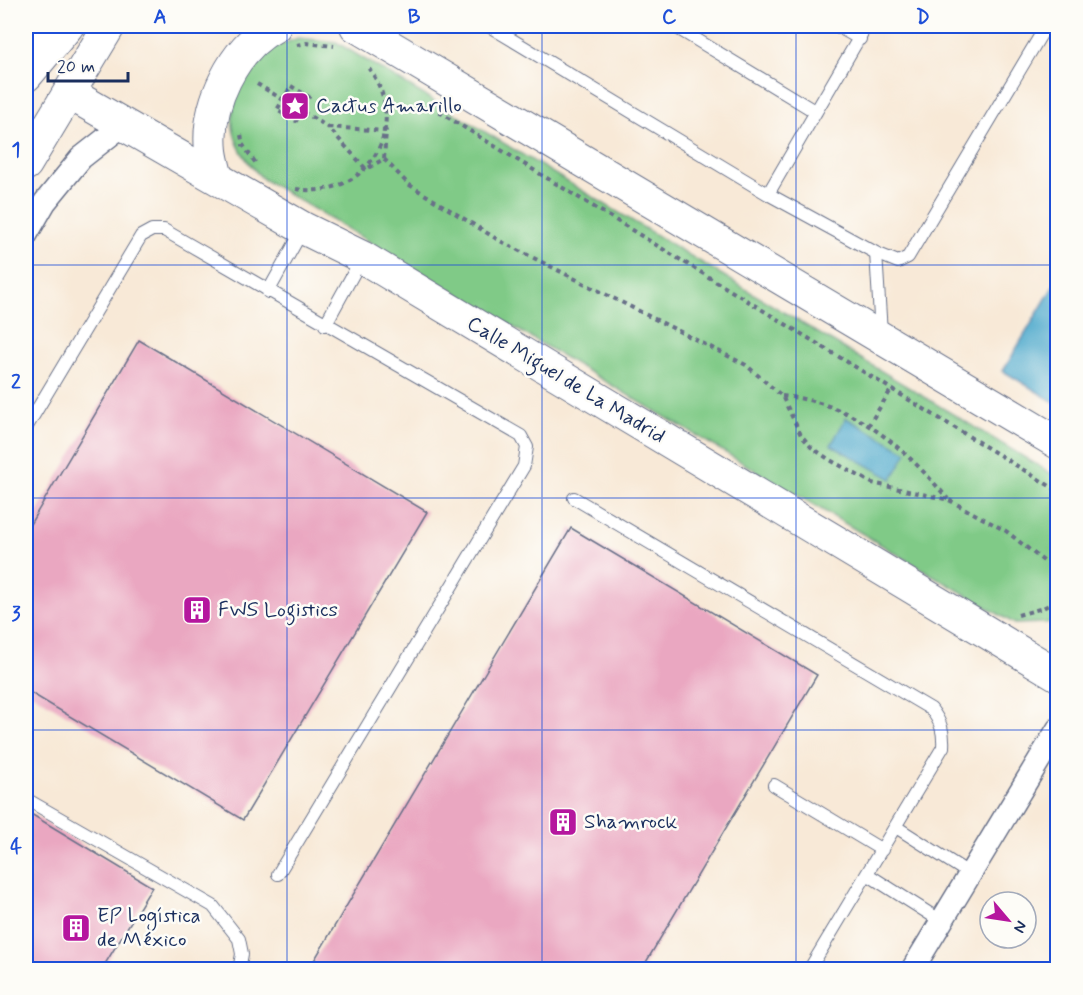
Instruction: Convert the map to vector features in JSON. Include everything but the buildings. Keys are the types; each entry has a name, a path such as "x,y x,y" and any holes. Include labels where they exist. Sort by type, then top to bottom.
{"highway":[{"path":"26,44 36,26"},
{"path":"26,75 67,26"}],"street":[{"path":"26,164 109,26"},
{"path":"217,178 211,152 211,123 218,94 249,46 283,36"},
{"path":"347,36 881,337 1058,443"},
{"name":"Calle Miguel de La Madrid","path":"69,93 303,228 362,257 1058,675"},
{"path":"26,235 45,202 81,158 123,124"},
{"path":"912,969 1058,729"}],"lane":[{"path":"489,26 768,194 876,253 898,261 908,257 1047,26"},
{"path":"674,26 816,112"},
{"path":"837,26 860,39"},
{"path":"768,194 866,26"},
{"path":"268,291 303,228"},
{"path":"26,428 141,236 152,230 164,230 325,325 521,436 527,447 524,466 278,874"},
{"path":"876,253 881,337"},
{"path":"325,325 362,257"},
{"path":"574,498 931,709 942,728 943,747 809,969"},
{"path":"774,785 882,850"},
{"path":"26,799 213,906 239,939 242,954 238,969"},
{"path":"896,827 970,874"},
{"path":"867,874 941,921"}],"path":[{"path":"283,36 306,43 347,36"},
{"path":"365,65 381,76"},
{"path":"371,70 382,89 387,109 384,159 408,184 501,241 746,365 782,396 801,435 812,447 830,460 873,483 949,500 1006,531 1046,562 1058,567"},
{"path":"250,80 328,127 366,169"},
{"path":"291,86 309,97 302,111 296,121 277,110 291,86"},
{"path":"432,108 1058,491"},
{"path":"239,123 243,145 262,171"},
{"path":"328,127 386,131"},
{"path":"366,169 378,151 386,131"},
{"path":"290,188 310,191 330,189 350,181 384,159"},
{"path":"868,426 891,390"},
{"path":"782,396 811,399 868,426 896,443 917,462 949,500"}],"green space":[{"path":"298,38 336,42 1057,477 1057,620 1046,623 1015,624 263,179 244,156 234,133 232,121 236,95 253,60 269,50"}],"water":[{"path":"1057,280 1058,404 1003,371"},
{"path":"846,418 907,452 892,479 831,445"}],"place":[{"name":"Cactus Amarillo","path":"295,106"},
{"name":"FWS Logistics","path":"197,610"},
{"name":"Shamrock","path":"563,822"},
{"name":"EP Logística de México","path":"76,928"}]}
